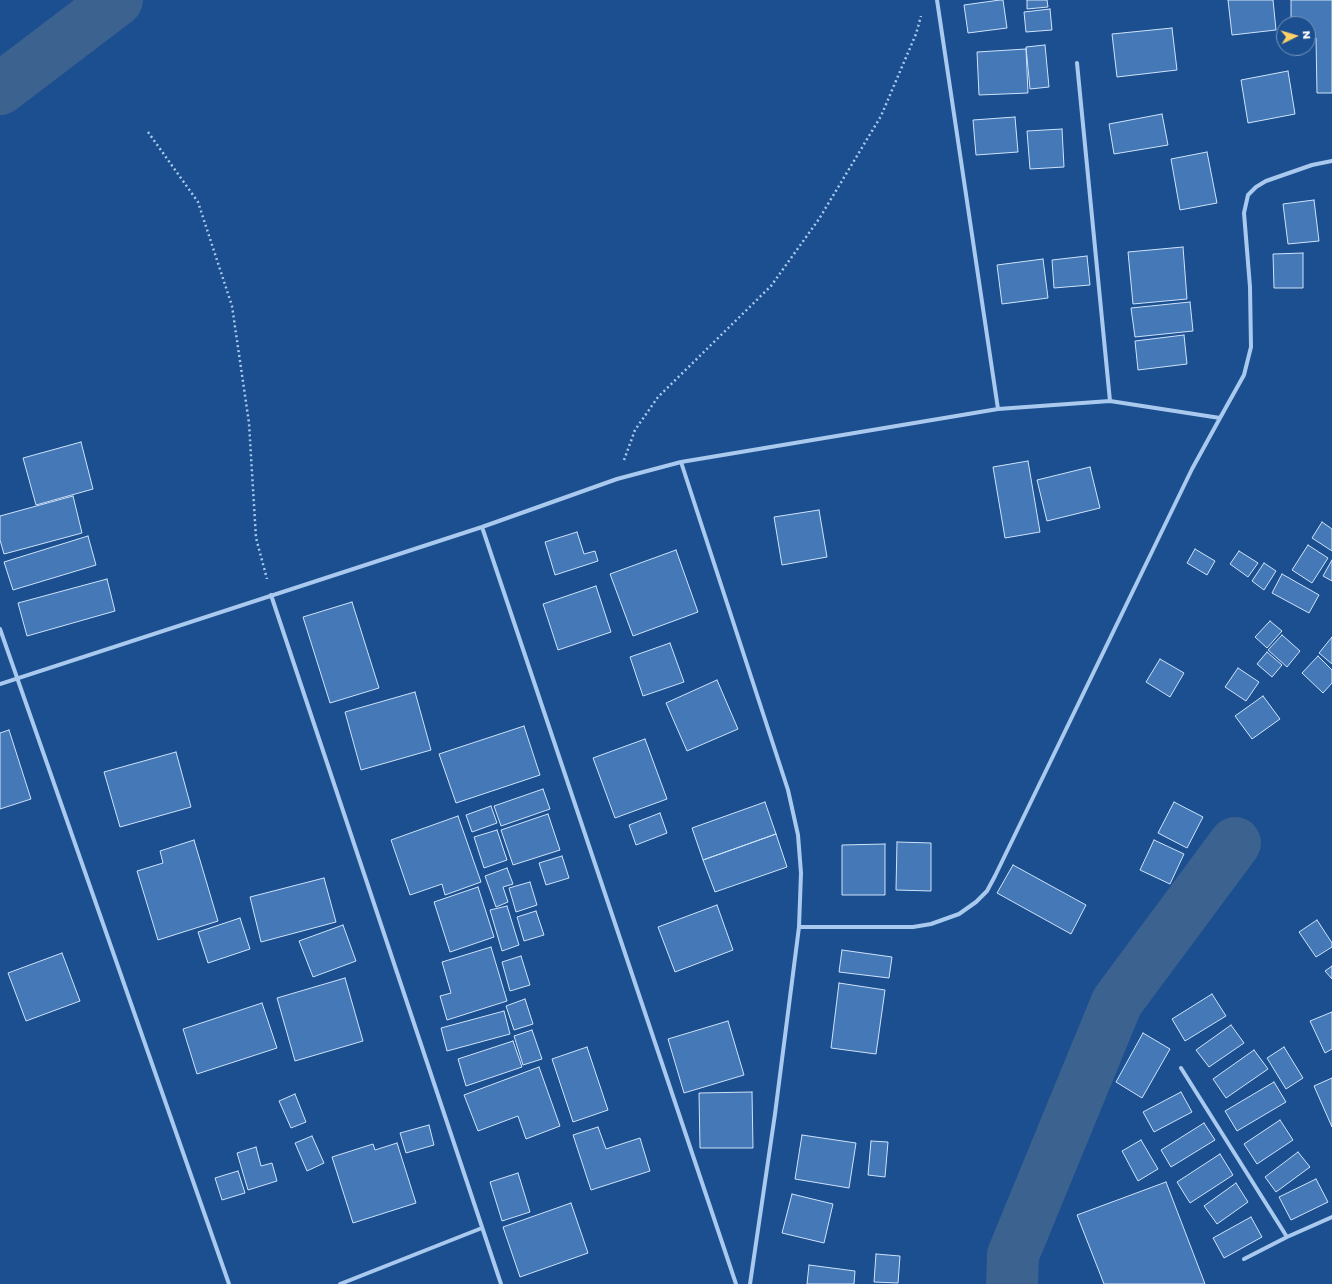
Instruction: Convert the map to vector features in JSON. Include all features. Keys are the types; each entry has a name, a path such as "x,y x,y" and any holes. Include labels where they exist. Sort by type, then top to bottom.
{"street":[{"path":"936,0 998,409"},
{"path":"1077,63 1110,401"},
{"path":"799,927 913,927 931,924 959,914 976,902 987,891 1192,469 1244,375 1251,347 1250,287 1244,213 1248,195 1256,187 1266,181 1312,165 1332,161"},
{"path":"0,684 482,527 617,479 681,462 998,409 1110,401 1220,418"},
{"path":"681,462 788,790 798,835 801,873 799,927 775,1114 750,1284"},
{"path":"482,527 736,1284"},
{"path":"271,595 501,1284"},
{"path":"0,629 229,1284"},
{"path":"1180,1068 1287,1237"},
{"path":"1244,1258 1332,1217"},
{"path":"340,1284 482,1228"}],"path":[{"path":"617,479 635,430 658,397 771,286 818,219 881,116 916,34 922,13"},
{"path":"148,132 198,202 232,306 249,423 256,538 271,595"}],"building":[{"path":"1003,0 1007,28 968,33 964,5"},
{"path":"1027,0 1047,0 1048,7 1027,9"},
{"path":"1228,0 1273,0 1276,30 1232,35"},
{"path":"1291,0 1332,0 1332,93 1317,93 1316,16 1291,16"},
{"path":"1050,9 1052,30 1026,32 1024,12"},
{"path":"1172,28 1177,70 1117,77 1112,34"},
{"path":"1045,45 1049,87 1030,89 1026,47"},
{"path":"1026,49 1028,93 979,95 977,52"},
{"path":"1288,71 1295,114 1248,123 1241,80"},
{"path":"1162,114 1168,145 1114,154 1109,124"},
{"path":"1015,117 1018,152 976,155 973,120"},
{"path":"1062,129 1064,167 1030,169 1027,131"},
{"path":"1207,152 1217,203 1180,210 1171,159"},
{"path":"1314,200 1319,241 1288,244 1283,204"},
{"path":"1183,247 1187,299 1133,304 1128,252"},
{"path":"1303,253 1303,288 1274,288 1273,254"},
{"path":"1087,256 1090,285 1054,288 1052,260"},
{"path":"1043,259 1048,298 1002,304 997,265"},
{"path":"1190,302 1193,331 1135,337 1131,308"},
{"path":"1184,335 1187,364 1138,370 1135,341"},
{"path":"81,442 93,489 36,505 23,458"},
{"path":"1028,461 1040,532 1005,538 993,467"},
{"path":"1090,467 1100,508 1047,521 1037,480"},
{"path":"73,496 82,533 4,554 0,540 0,516"},
{"path":"819,510 827,557 782,565 774,517"},
{"path":"1322,522 1332,529 1332,551 1312,538"},
{"path":"577,532 584,554 595,551 598,561 555,575 545,542"},
{"path":"88,536 96,565 13,590 4,562"},
{"path":"1308,545 1328,558 1312,583 1292,570"},
{"path":"1195,549 1215,561 1207,575 1187,563"},
{"path":"676,550 698,612 633,636 610,574"},
{"path":"1239,551 1258,563 1248,577 1230,564"},
{"path":"1332,560 1332,581 1323,576"},
{"path":"1264,563 1276,571 1264,590 1252,581"},
{"path":"1282,574 1319,595 1309,613 1272,593"},
{"path":"107,579 115,611 27,636 18,603"},
{"path":"596,586 611,632 558,650 543,604"},
{"path":"352,602 379,688 330,703 303,617"},
{"path":"1270,621 1282,631 1267,648 1255,637"},
{"path":"1282,635 1300,651 1287,667 1268,650"},
{"path":"1332,637 1332,664 1319,653"},
{"path":"670,643 684,682 643,696 630,657"},
{"path":"1267,652 1282,665 1272,677 1257,664"},
{"path":"1318,656 1332,670 1332,683 1323,693 1302,673"},
{"path":"1160,659 1184,673 1170,697 1146,682"},
{"path":"1238,668 1259,682 1246,701 1225,687"},
{"path":"717,680 738,729 687,751 666,703"},
{"path":"415,692 431,750 361,770 345,712"},
{"path":"1263,696 1280,719 1252,739 1235,716"},
{"path":"524,726 540,775 456,803 439,754"},
{"path":"9,730 31,799 0,809 0,733"},
{"path":"645,739 667,799 615,818 593,758"},
{"path":"176,752 191,807 120,827 104,772"},
{"path":"543,789 550,809 501,826 494,806"},
{"path":"765,802 776,834 703,860 692,828"},
{"path":"1174,802 1203,817 1187,848 1158,833"},
{"path":"491,806 497,823 472,832 466,815"},
{"path":"660,813 667,833 636,845 629,825"},
{"path":"548,814 560,850 513,865 501,830"},
{"path":"458,816 481,882 445,895 442,884 410,895 391,840"},
{"path":"497,830 507,860 484,868 474,837"},
{"path":"776,834 787,867 715,892 703,860"},
{"path":"194,840 218,921 158,940 137,871 163,863 160,851"},
{"path":"1154,840 1184,854 1170,884 1140,870"},
{"path":"897,842 931,843 931,891 896,890"},
{"path":"885,844 885,895 842,895 842,845"},
{"path":"562,856 569,878 546,885 539,863"},
{"path":"1013,865 1086,905 1071,934 997,893"},
{"path":"507,868 513,884 503,887 508,902 496,907 485,876"},
{"path":"324,878 336,922 261,942 250,897"},
{"path":"530,882 537,905 516,912 509,888"},
{"path":"478,887 494,937 450,952 434,902"},
{"path":"717,905 733,950 675,972 658,927"},
{"path":"507,906 519,945 502,951 490,910"},
{"path":"536,911 544,935 524,941 517,917"},
{"path":"240,918 250,949 208,963 198,932"},
{"path":"1317,920 1332,943 1332,947 1316,957 1299,932"},
{"path":"343,925 356,961 313,977 299,941"},
{"path":"491,947 507,1001 447,1020 440,996 451,993 442,962"},
{"path":"842,950 892,957 889,978 839,972"},
{"path":"62,953 80,1001 26,1021 8,973"},
{"path":"521,956 530,985 510,991 502,962"},
{"path":"1332,966 1332,979 1325,971"},
{"path":"345,978 363,1041 295,1061 277,998"},
{"path":"839,983 885,990 876,1054 831,1048"},
{"path":"1212,994 1226,1016 1185,1041 1172,1019"},
{"path":"525,999 533,1024 514,1030 506,1006"},
{"path":"262,1003 277,1048 197,1074 183,1029"},
{"path":"504,1011 510,1034 447,1051 441,1028"},
{"path":"1332,1012 1332,1049 1325,1053 1310,1021"},
{"path":"728,1021 744,1075 684,1093 668,1039"},
{"path":"1231,1025 1244,1043 1209,1067 1196,1050"},
{"path":"532,1030 542,1059 523,1065 514,1036"},
{"path":"1143,1033 1170,1049 1142,1098 1116,1082"},
{"path":"513,1041 522,1067 466,1086 458,1059"},
{"path":"587,1047 608,1110 573,1122 552,1059"},
{"path":"1284,1047 1303,1078 1286,1089 1267,1058"},
{"path":"1254,1050 1268,1069 1226,1098 1213,1079"},
{"path":"539,1067 560,1126 526,1139 518,1116 478,1131 464,1095"},
{"path":"1332,1078 1332,1127 1314,1086"},
{"path":"1274,1082 1286,1102 1237,1131 1225,1111"},
{"path":"752,1092 753,1148 700,1148 699,1093"},
{"path":"1181,1092 1192,1112 1154,1132 1143,1112"},
{"path":"295,1094 306,1122 291,1128 279,1101"},
{"path":"1280,1120 1293,1140 1257,1164 1244,1144"},
{"path":"1204,1123 1215,1140 1171,1167 1161,1150"},
{"path":"429,1125 434,1145 406,1153 400,1133"},
{"path":"598,1127 606,1149 640,1138 650,1171 591,1190 573,1135"},
{"path":"802,1135 856,1143 849,1188 795,1179"},
{"path":"312,1136 324,1163 307,1171 295,1143"},
{"path":"1141,1140 1158,1169 1138,1181 1122,1151"},
{"path":"871,1141 888,1142 885,1177 868,1175"},
{"path":"397,1143 416,1203 353,1223 332,1157 373,1144 375,1150"},
{"path":"256,1147 261,1166 272,1163 277,1181 248,1190 237,1153"},
{"path":"1298,1152 1310,1167 1276,1192 1265,1177"},
{"path":"1220,1154 1233,1175 1190,1203 1177,1182"},
{"path":"238,1171 245,1193 222,1200 215,1178"},
{"path":"518,1173 530,1212 502,1221 490,1182"},
{"path":"1316,1179 1328,1202 1291,1220 1279,1197"},
{"path":"1166,1182 1205,1284 1104,1284 1077,1215"},
{"path":"1236,1183 1248,1202 1217,1224 1204,1206"},
{"path":"792,1194 833,1204 824,1243 782,1233"},
{"path":"571,1203 588,1253 520,1277 503,1227"},
{"path":"1251,1217 1262,1237 1224,1258 1213,1238"},
{"path":"876,1254 900,1256 898,1283 874,1282"},
{"path":"809,1265 855,1271 854,1284 807,1284"}],"waterway":[{"path":"0,89 117,0"},
{"path":"1012,1284 1013,1255 1117,1002 1235,843"}]}
